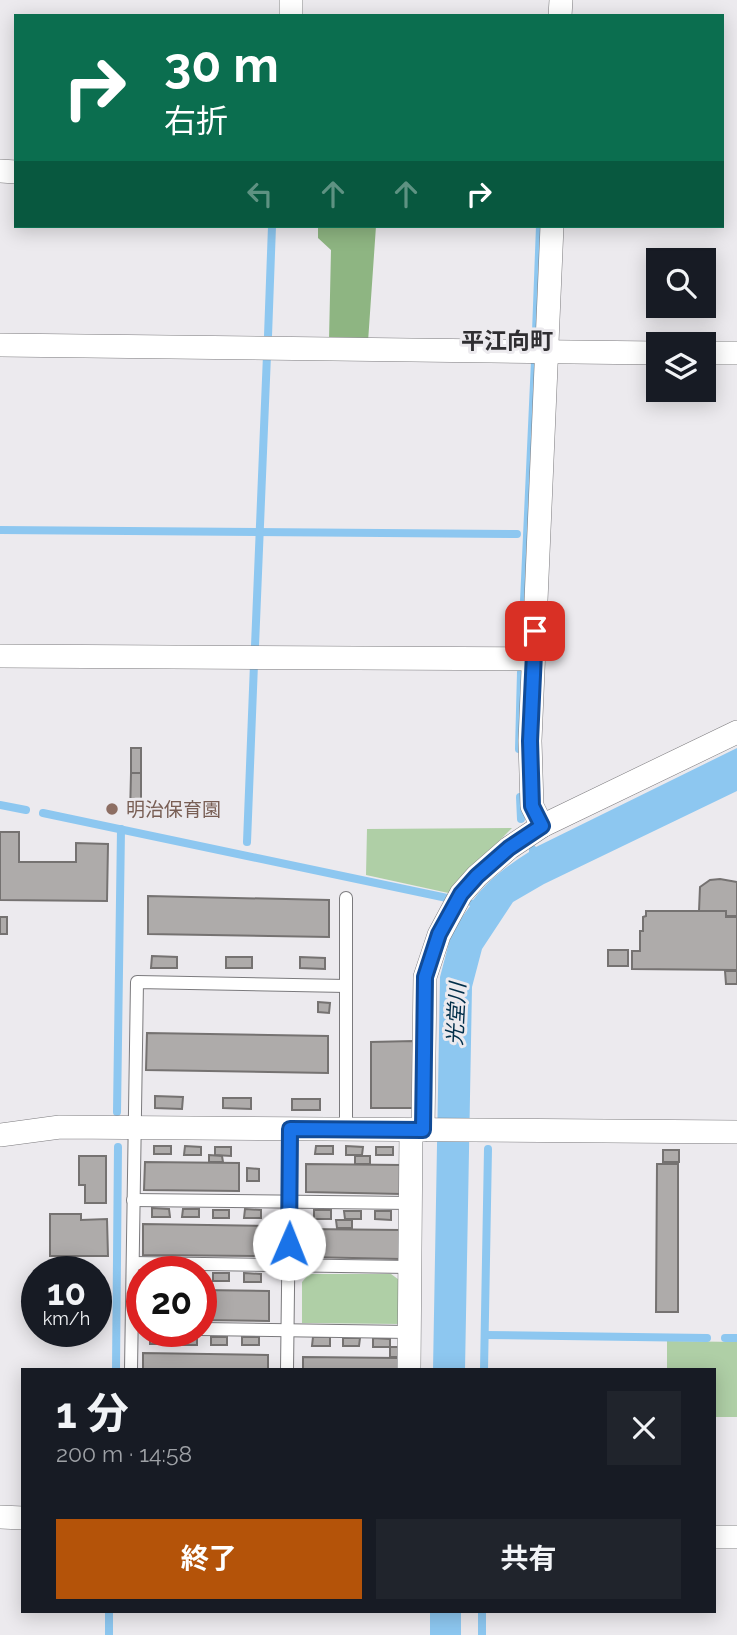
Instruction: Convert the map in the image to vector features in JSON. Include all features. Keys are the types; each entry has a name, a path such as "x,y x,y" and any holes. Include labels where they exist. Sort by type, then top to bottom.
{"street":[{"path":"542,826 532,806 530,741 552,228"},
{"path":"0,345 646,353"},
{"path":"716,353 737,353"},
{"path":"0,656 533,659"},
{"path":"409,1368 411,1203 425,977 439,934 461,894 509,848 542,826 737,732"},
{"path":"0,1135 60,1127 737,1132"},
{"path":"0,1517 21,1517"},
{"path":"716,1537 737,1537"}],"lane":[{"path":"346,898 346,1130"},
{"path":"133,1256 136,982 346,986"},
{"path":"287,1368 290,1129"},
{"path":"133,1200 411,1203"},
{"path":"217,1264 410,1266"},
{"path":"217,1329 410,1332"},
{"path":"131,1368 134,1347"}],"green space":[{"path":"318,228 376,228 368,342 329,341 331,250 318,238"},
{"path":"512,828 483,857 453,894 366,875 367,829"},
{"path":"309,1274 391,1274 402,1282 400,1324 302,1323 302,1282"},
{"path":"667,1341 737,1342 737,1417 716,1417 716,1368 667,1368"}],"water":[{"name":"光堂川","path":"737,748 737,791 544,884 513,902 482,949 472,987 465,1368 433,1368 440,977 452,931 470,906 467,904 499,873 529,852 533,844 536,847"},
{"path":"430,1613 461,1613 461,1635 430,1635"}],"building":[{"path":"131,748 141,748 141,773 131,773"},
{"path":"131,773 141,773 141,817 130,816"},
{"path":"0,832 19,832 19,862 76,862 76,843 108,844 107,901 0,900"},
{"path":"710,880 737,882 737,916 726,916 726,911 699,911 700,887"},
{"path":"148,896 329,900 329,937 148,934"},
{"path":"646,911 726,911 726,917 737,917 737,970 632,969 632,951 640,951 640,931 643,931"},
{"path":"0,917 7,917 7,934 0,934"},
{"path":"608,950 628,950 628,966 608,966"},
{"path":"152,956 177,957 177,968 151,968"},
{"path":"226,957 252,957 252,968 226,968"},
{"path":"300,957 325,958 325,969 300,968"},
{"path":"725,971 737,971 737,984 726,984"},
{"path":"318,1002 330,1003 329,1013 318,1012"},
{"path":"147,1033 328,1036 328,1073 146,1070"},
{"path":"413,1041 413,1108 371,1108 371,1042"},
{"path":"155,1096 183,1097 182,1109 155,1108"},
{"path":"223,1098 251,1098 251,1109 223,1108"},
{"path":"292,1099 320,1099 320,1110 292,1110"},
{"path":"154,1146 171,1146 171,1154 154,1154"},
{"path":"185,1146 201,1147 201,1155 184,1155"},
{"path":"316,1146 333,1146 333,1154 315,1154"},
{"path":"346,1146 363,1147 362,1155 346,1155"},
{"path":"215,1147 231,1147 231,1156 215,1155"},
{"path":"376,1147 393,1147 393,1155 376,1155"},
{"path":"663,1150 679,1150 679,1162 663,1162"},
{"path":"209,1155 222,1156 223,1162 209,1162"},
{"path":"79,1156 106,1156 106,1203 85,1203 85,1185 79,1185"},
{"path":"355,1156 370,1156 370,1164 355,1164"},
{"path":"145,1162 239,1163 239,1191 144,1190"},
{"path":"306,1164 401,1165 401,1194 306,1192"},
{"path":"657,1164 678,1164 678,1312 656,1312"},
{"path":"247,1168 259,1169 259,1181 247,1181"},
{"path":"152,1208 169,1209 170,1217 152,1217"},
{"path":"183,1209 199,1209 199,1217 182,1217"},
{"path":"245,1209 261,1210 261,1218 244,1218"},
{"path":"213,1210 229,1210 229,1218 213,1218"},
{"path":"314,1210 331,1210 331,1219 314,1219"},
{"path":"344,1211 361,1211 361,1219 345,1219"},
{"path":"375,1211 391,1211 391,1220 375,1219"},
{"path":"50,1214 81,1214 81,1220 107,1219 108,1256 50,1256"},
{"path":"336,1220 352,1220 352,1228 337,1228"},
{"path":"143,1224 271,1226 270,1256 143,1255"},
{"path":"306,1229 400,1230 400,1259 305,1257"},
{"path":"217,1273 229,1273 229,1281 217,1281"},
{"path":"244,1273 261,1274 261,1282 244,1282"},
{"path":"217,1290 269,1291 269,1321 217,1320"},
{"path":"217,1337 227,1337 227,1345 217,1345"},
{"path":"242,1337 259,1337 259,1345 242,1345"},
{"path":"313,1337 330,1337 330,1346 312,1346"},
{"path":"343,1338 360,1338 359,1346 343,1346"},
{"path":"373,1338 390,1339 390,1347 373,1347"},
{"path":"390,1347 399,1347 398,1357 390,1357"},
{"path":"143,1353 268,1355 268,1368 143,1368"},
{"path":"303,1357 398,1358 398,1368 303,1368"}],"waterway":[{"path":"268,336 272,228"},
{"path":"536,332 540,228"},
{"path":"255,646 267,355"},
{"path":"522,645 535,361"},
{"path":"0,530 517,534"},
{"path":"247,842 254,664"},
{"path":"519,749 521,672"},
{"path":"520,797 521,819"},
{"path":"0,805 26,810"},
{"path":"43,813 447,898"},
{"path":"117,1112 121,829"},
{"path":"116,1368 118,1147"},
{"path":"484,1368 488,1149"},
{"path":"485,1335 707,1338"},
{"path":"725,1338 737,1338"},
{"path":"109,1613 109,1635"},
{"path":"482,1613 482,1635"}],"place":[{"name":"明治保育園","path":"112,809"}],"district":[{"name":"平江向町","path":"507,340"}],"route":[{"path":"289,1244 290,1129 423,1130 425,977 439,934 461,894 477,876 509,848 542,826 532,806 530,741 535,631"}]}
